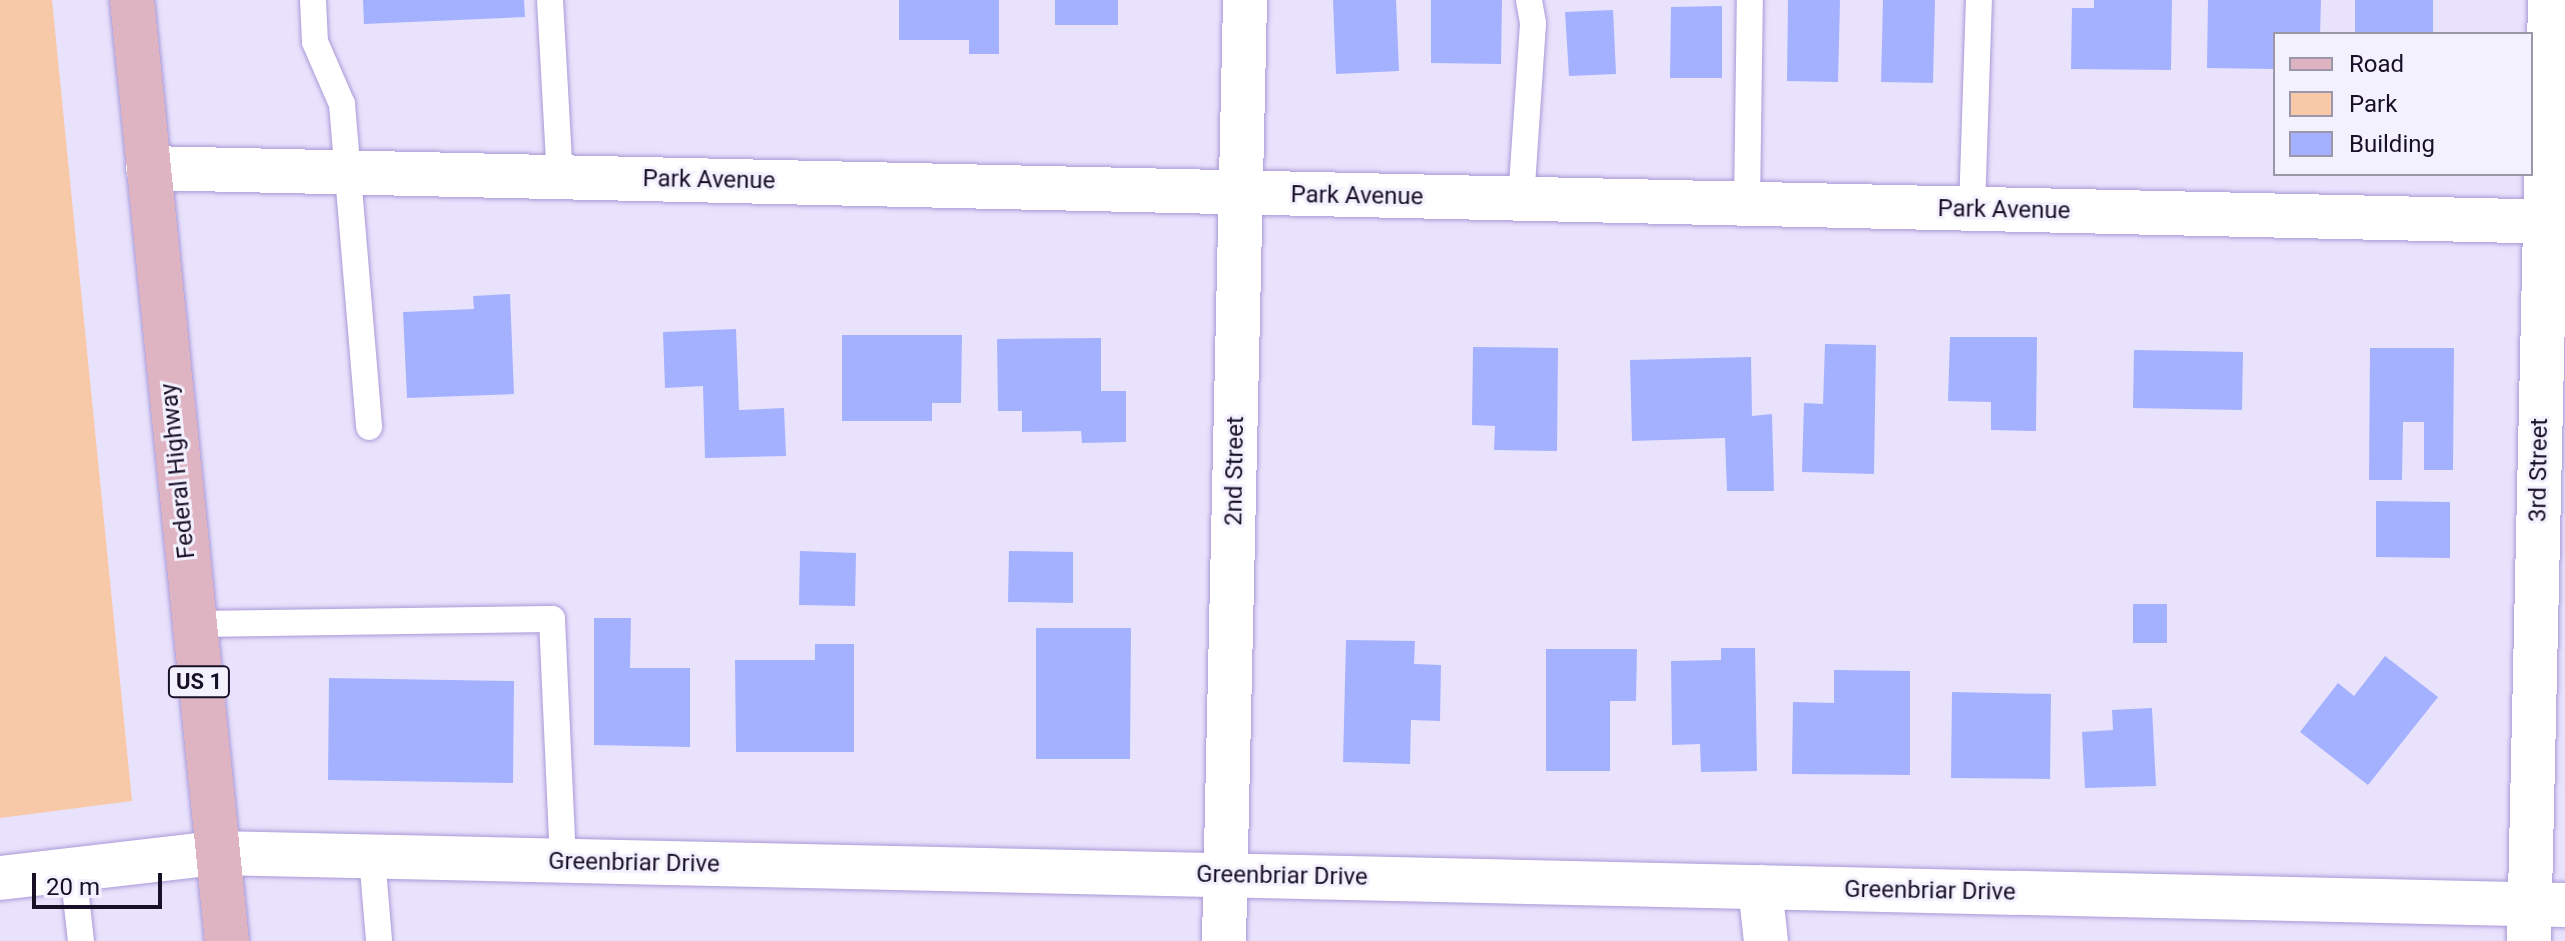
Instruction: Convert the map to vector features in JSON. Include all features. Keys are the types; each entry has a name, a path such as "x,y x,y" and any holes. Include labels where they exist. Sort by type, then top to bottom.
{"main road":[{"name":"Federal Highway","path":"132,0 227,941"}],"street":[{"name":"2nd Street","path":"1224,941 1245,0"},
{"name":"3rd Street","path":"2541,917 2555,222 2550,0"},
{"name":"Park Avenue","path":"148,168 2555,222"},
{"name":"Greenbriar Drive","path":"0,878 217,853 1760,887 2541,917"},
{"path":"1760,887 1766,941"}],"lane":[{"path":"313,0 315,42 342,104 369,427"},
{"path":"550,0 560,177"},
{"path":"1521,200 1533,23 1529,0"},
{"path":"1747,204 1750,0"},
{"path":"1972,209 1979,0"},
{"path":"193,624 552,619 563,861"},
{"path":"372,857 379,941"},
{"path":"73,870 81,941"}],"green space":[{"path":"0,0 52,0 132,801 0,818"}],"building":[{"path":"363,0 524,0 525,17 364,24"},
{"path":"899,0 999,0 999,54 969,54 969,40 899,40"},
{"path":"1055,0 1118,0 1118,25 1055,25"},
{"path":"1333,0 1396,0 1399,71 1336,74"},
{"path":"1431,0 1502,0 1501,64 1431,63"},
{"path":"1788,0 1840,0 1838,82 1787,81"},
{"path":"1883,0 1935,0 1933,83 1881,82"},
{"path":"2094,0 2172,0 2171,70 2071,69 2072,8 2094,8"},
{"path":"2208,0 2321,0 2320,32 2273,32 2273,69 2207,68"},
{"path":"2355,0 2433,0 2433,32 2355,32"},
{"path":"1722,6 1722,78 1670,78 1671,7"},
{"path":"1613,10 1616,74 1569,76 1565,12"},
{"path":"510,294 514,394 407,398 403,312 474,309 473,296"},
{"path":"736,329 739,410 784,408 786,456 705,458 703,386 665,388 663,332"},
{"path":"842,335 962,335 961,403 932,403 932,421 842,421"},
{"path":"1950,337 2037,337 2036,431 1991,430 1991,402 1948,401"},
{"path":"1101,338 1101,391 1126,391 1126,442 1082,443 1081,431 1022,432 1022,411 998,411 997,339"},
{"path":"1825,344 1876,345 1874,474 1802,472 1804,403 1823,404"},
{"path":"1473,347 1558,348 1557,451 1494,450 1495,426 1472,425"},
{"path":"2370,348 2454,348 2453,470 2424,470 2424,422 2403,422 2402,480 2369,480"},
{"path":"2134,350 2243,352 2242,410 2133,408"},
{"path":"1751,357 1752,416 1772,414 1774,491 1727,491 1725,438 1632,441 1630,360"},
{"path":"2376,501 2450,502 2450,558 2376,557"},
{"path":"800,551 856,553 855,606 799,605"},
{"path":"1009,551 1073,552 1073,603 1008,602"},
{"path":"2133,604 2167,604 2167,643 2133,643"},
{"path":"594,618 631,618 630,668 690,668 690,747 594,745"},
{"path":"1036,628 1131,628 1130,759 1036,759"},
{"path":"1346,640 1415,641 1414,664 1441,665 1440,721 1411,720 1410,764 1343,762"},
{"path":"815,644 854,644 854,752 736,752 735,660 815,660"},
{"path":"1721,648 1755,648 1757,771 1701,772 1700,744 1672,745 1671,661 1721,660"},
{"path":"1546,649 1637,649 1636,701 1610,701 1610,771 1546,771"},
{"path":"2385,656 2438,697 2368,785 2300,732 2338,683 2354,696"},
{"path":"1834,670 1910,671 1910,775 1792,774 1793,702 1834,703"},
{"path":"329,678 514,681 513,783 328,780"},
{"path":"1952,692 2051,694 2050,779 1951,778"},
{"path":"2152,708 2156,786 2085,788 2082,732 2113,730 2112,710"}]}
